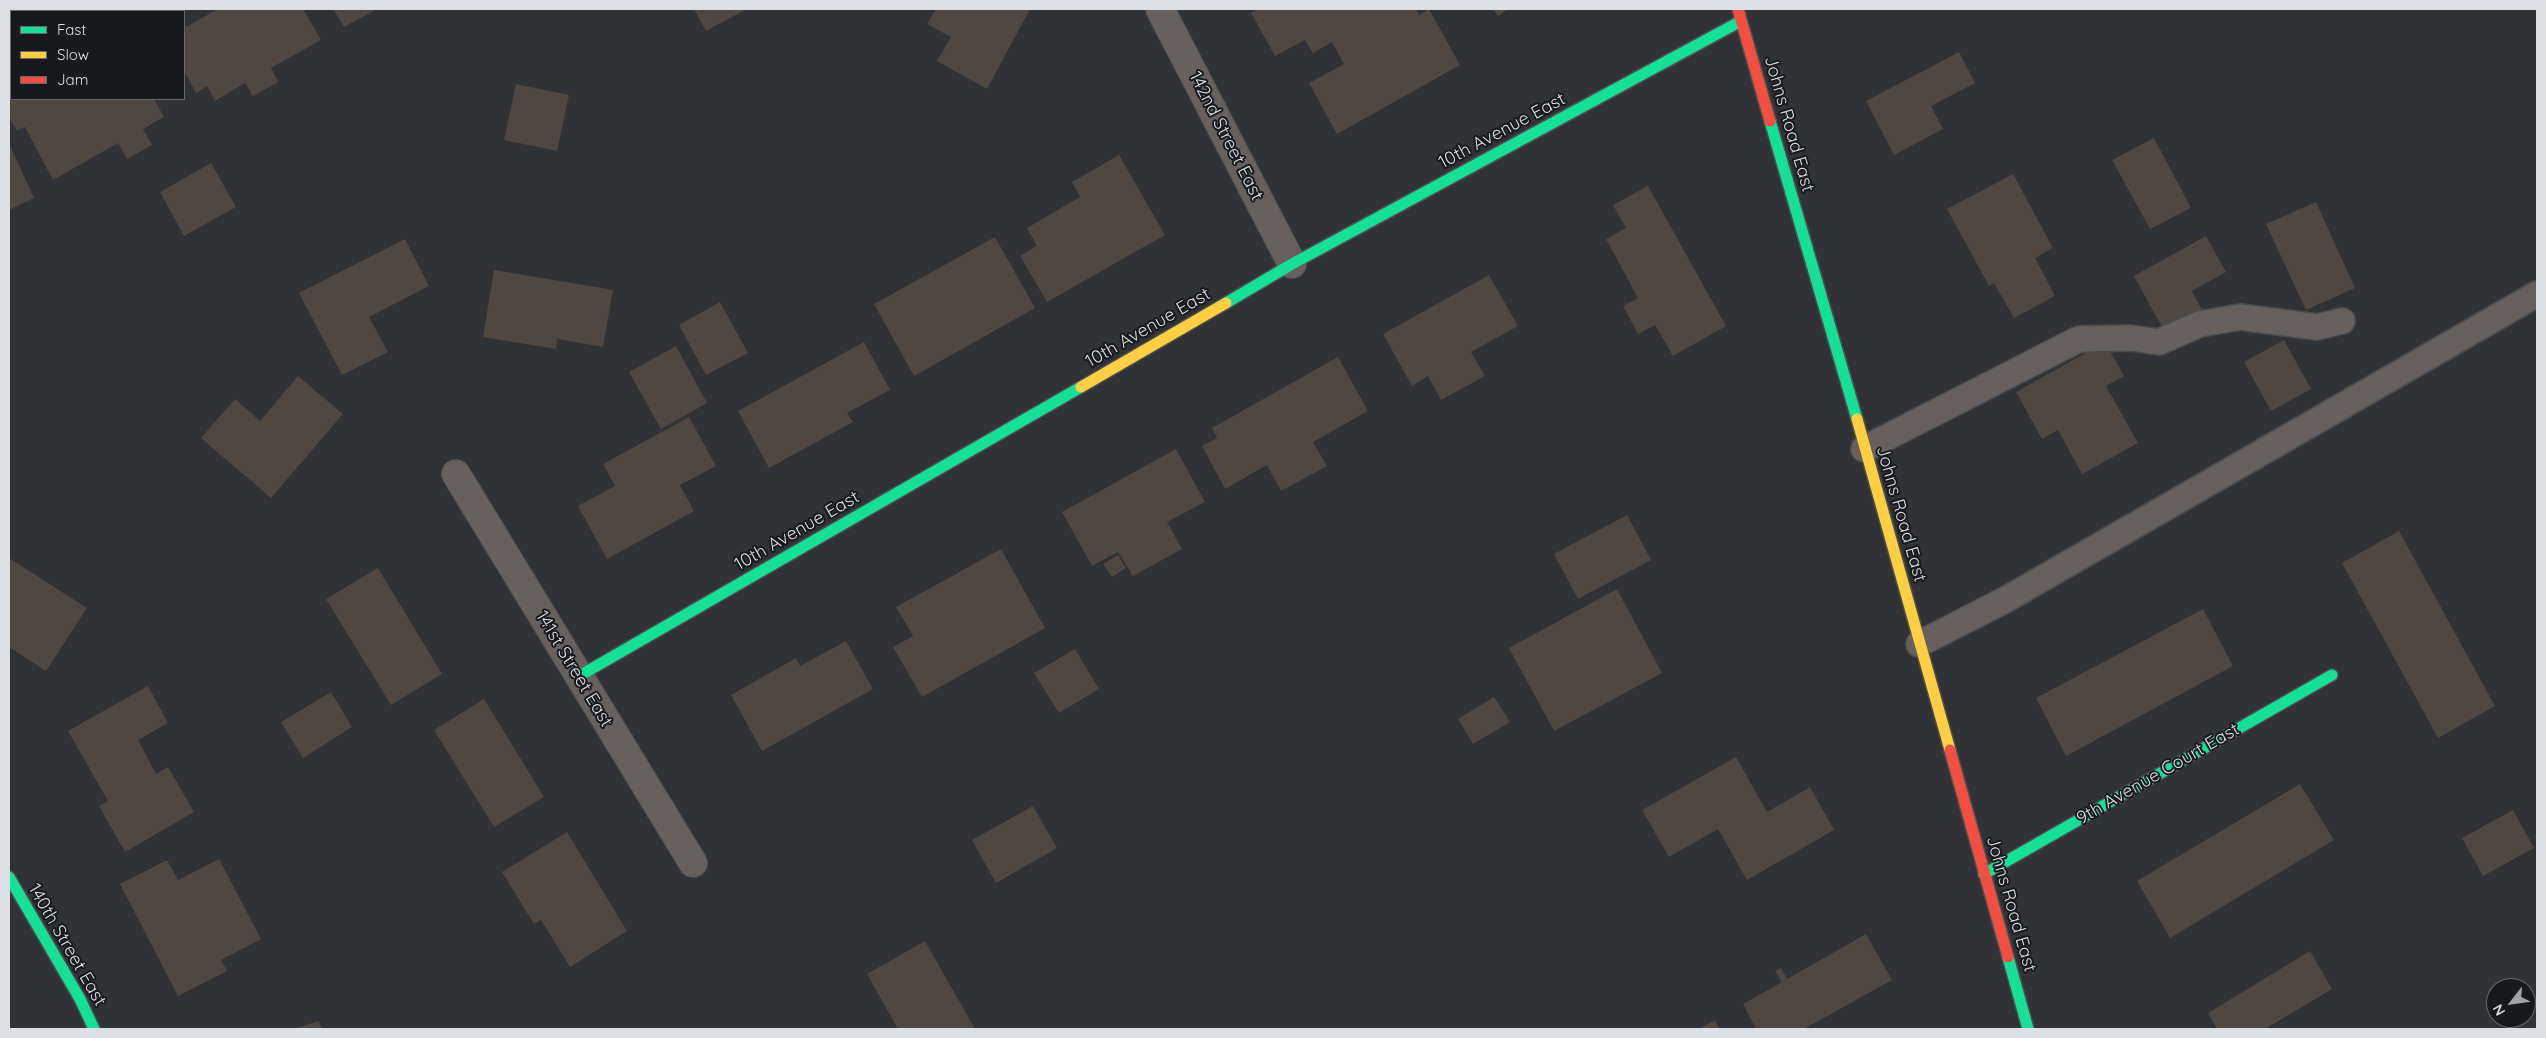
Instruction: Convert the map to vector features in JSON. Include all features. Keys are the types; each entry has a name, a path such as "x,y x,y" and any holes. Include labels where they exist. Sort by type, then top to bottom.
{"street":[{"name":"142nd Street East","path":"1160,9 1292,264"},
{"name":"Johns Road East","path":"1738,9 1984,874 2025,1028"},
{"name":"10th Avenue East","path":"579,676 1029,418 1292,264 1741,21"},
{"name":"141st Street East","path":"456,474 692,863"},
{"name":"9th Avenue Court East","path":"1984,874 2332,675"},
{"name":"140th Street East","path":"9,877 80,999 94,1029"}],"lane":[{"path":"1919,644 2005,600 2537,294"},
{"path":"1864,449 2079,339 2131,338 2159,342 2200,324 2240,317 2317,327 2342,321"}],"building":[{"path":"218,9 303,9 321,40 271,68 278,82 253,96 245,83 215,101 207,86 196,93 185,73 185,27"},
{"path":"333,9 377,9 344,27"},
{"path":"694,9 747,9 706,31"},
{"path":"936,9 1030,9 987,89 937,61 951,37 927,24"},
{"path":"1259,9 1416,9 1419,15 1429,9 1460,65 1337,134 1309,83 1344,64 1332,42 1313,53 1305,40 1275,56 1251,13"},
{"path":"1493,9 1508,9 1498,16"},
{"path":"1959,52 1975,83 1931,106 1943,129 1894,155 1866,101"},
{"path":"516,84 569,95 557,151 504,140"},
{"path":"9,94 10,100 155,100 164,117 143,129 152,145 127,159 118,143 53,180 25,127 17,131 9,117"},
{"path":"2154,138 2191,208 2150,229 2112,160"},
{"path":"9,143 34,198 9,210"},
{"path":"1119,155 1165,235 1047,302 1020,256 1037,246 1027,228 1080,197 1072,182"},
{"path":"211,163 236,207 184,236 160,192"},
{"path":"2013,174 2053,248 2035,258 2055,296 2014,318 1994,283 1989,286 1947,209"},
{"path":"1648,186 1726,326 1673,356 1655,325 1638,334 1623,306 1638,298 1606,239 1626,228 1613,205"},
{"path":"2316,202 2355,288 2306,310 2266,224"},
{"path":"2206,236 2226,272 2192,291 2203,312 2165,333 2134,276"},
{"path":"995,237 1035,308 914,376 874,304"},
{"path":"405,239 429,286 369,317 388,352 342,375 299,293"},
{"path":"494,270 613,290 603,347 557,339 556,349 483,337"},
{"path":"1489,275 1518,326 1471,352 1485,376 1441,400 1428,376 1412,386 1383,334"},
{"path":"720,302 748,353 706,375 679,325"},
{"path":"2284,340 2311,389 2271,411 2244,362"},
{"path":"864,342 890,390 847,413 853,422 769,468 738,411"},
{"path":"2105,342 2124,376 2106,386 2138,443 2082,474 2058,430 2042,439 2016,392"},
{"path":"676,346 707,403 661,429 629,372"},
{"path":"1338,357 1368,411 1313,442 1327,466 1281,491 1267,465 1225,489 1202,446 1217,438 1212,428"},
{"path":"298,376 343,414 271,498 201,438 235,399 260,421"},
{"path":"689,417 716,466 680,485 694,511 607,559 578,506 615,486 603,464"},
{"path":"1176,449 1205,502 1167,522 1182,549 1133,576 1118,552 1092,566 1062,512"},
{"path":"1627,515 1651,560 1578,599 1554,554"},
{"path":"2399,531 2495,706 2438,738 2342,563"},
{"path":"1001,549 1045,628 922,697 893,647 913,636 896,607"},
{"path":"1118,555 1126,568 1112,577 1103,564"},
{"path":"9,558 87,608 46,671 9,647"},
{"path":"378,568 442,674 391,705 326,599"},
{"path":"1617,589 1662,673 1554,731 1509,648"},
{"path":"2203,609 2233,666 2066,756 2036,698"},
{"path":"846,641 873,689 762,751 731,695 796,658 800,666"},
{"path":"1075,649 1099,689 1059,713 1034,673"},
{"path":"148,686 168,723 138,740 156,774 168,767 194,812 125,852 99,806 108,801 68,731"},
{"path":"331,692 352,727 303,758 281,722"},
{"path":"1494,697 1510,722 1473,744 1458,719"},
{"path":"484,699 544,797 494,827 434,730"},
{"path":"1736,757 1767,812 1810,787 1834,830 1747,880 1718,829 1669,857 1642,810"},
{"path":"2300,784 2334,840 2170,938 2137,881"},
{"path":"1033,806 1057,848 996,883 972,840"},
{"path":"2513,810 2534,848 2483,876 2462,838"},
{"path":"567,832 627,931 570,967 541,920 534,924 502,872"},
{"path":"219,859 261,939 221,960 227,971 178,996 120,884 167,860 178,880"},
{"path":"1866,934 1892,980 1804,1029 1756,1029 1743,1004 1782,982 1775,971 1781,968 1787,979"},
{"path":"925,941 975,1029 898,1029 867,974"},
{"path":"2310,951 2332,989 2265,1029 2217,1029 2208,1013"},
{"path":"1715,1020 1720,1029 1698,1029"},
{"path":"319,1021 322,1029 293,1029"}],"traffic: fast":[{"path":"1226,303 1292,264 1741,21"},
{"path":"1770,121 1857,419"},
{"path":"579,676 1081,387"},
{"path":"1984,874 2332,675"},
{"path":"9,877 80,999 94,1029"},
{"path":"2008,957 2028,1029"}],"traffic: slow":[{"path":"1081,387 1226,303"},
{"path":"1857,419 1950,750"}],"traffic: jam":[{"path":"1738,9 1770,121"},
{"path":"1950,750 2008,957"}]}
